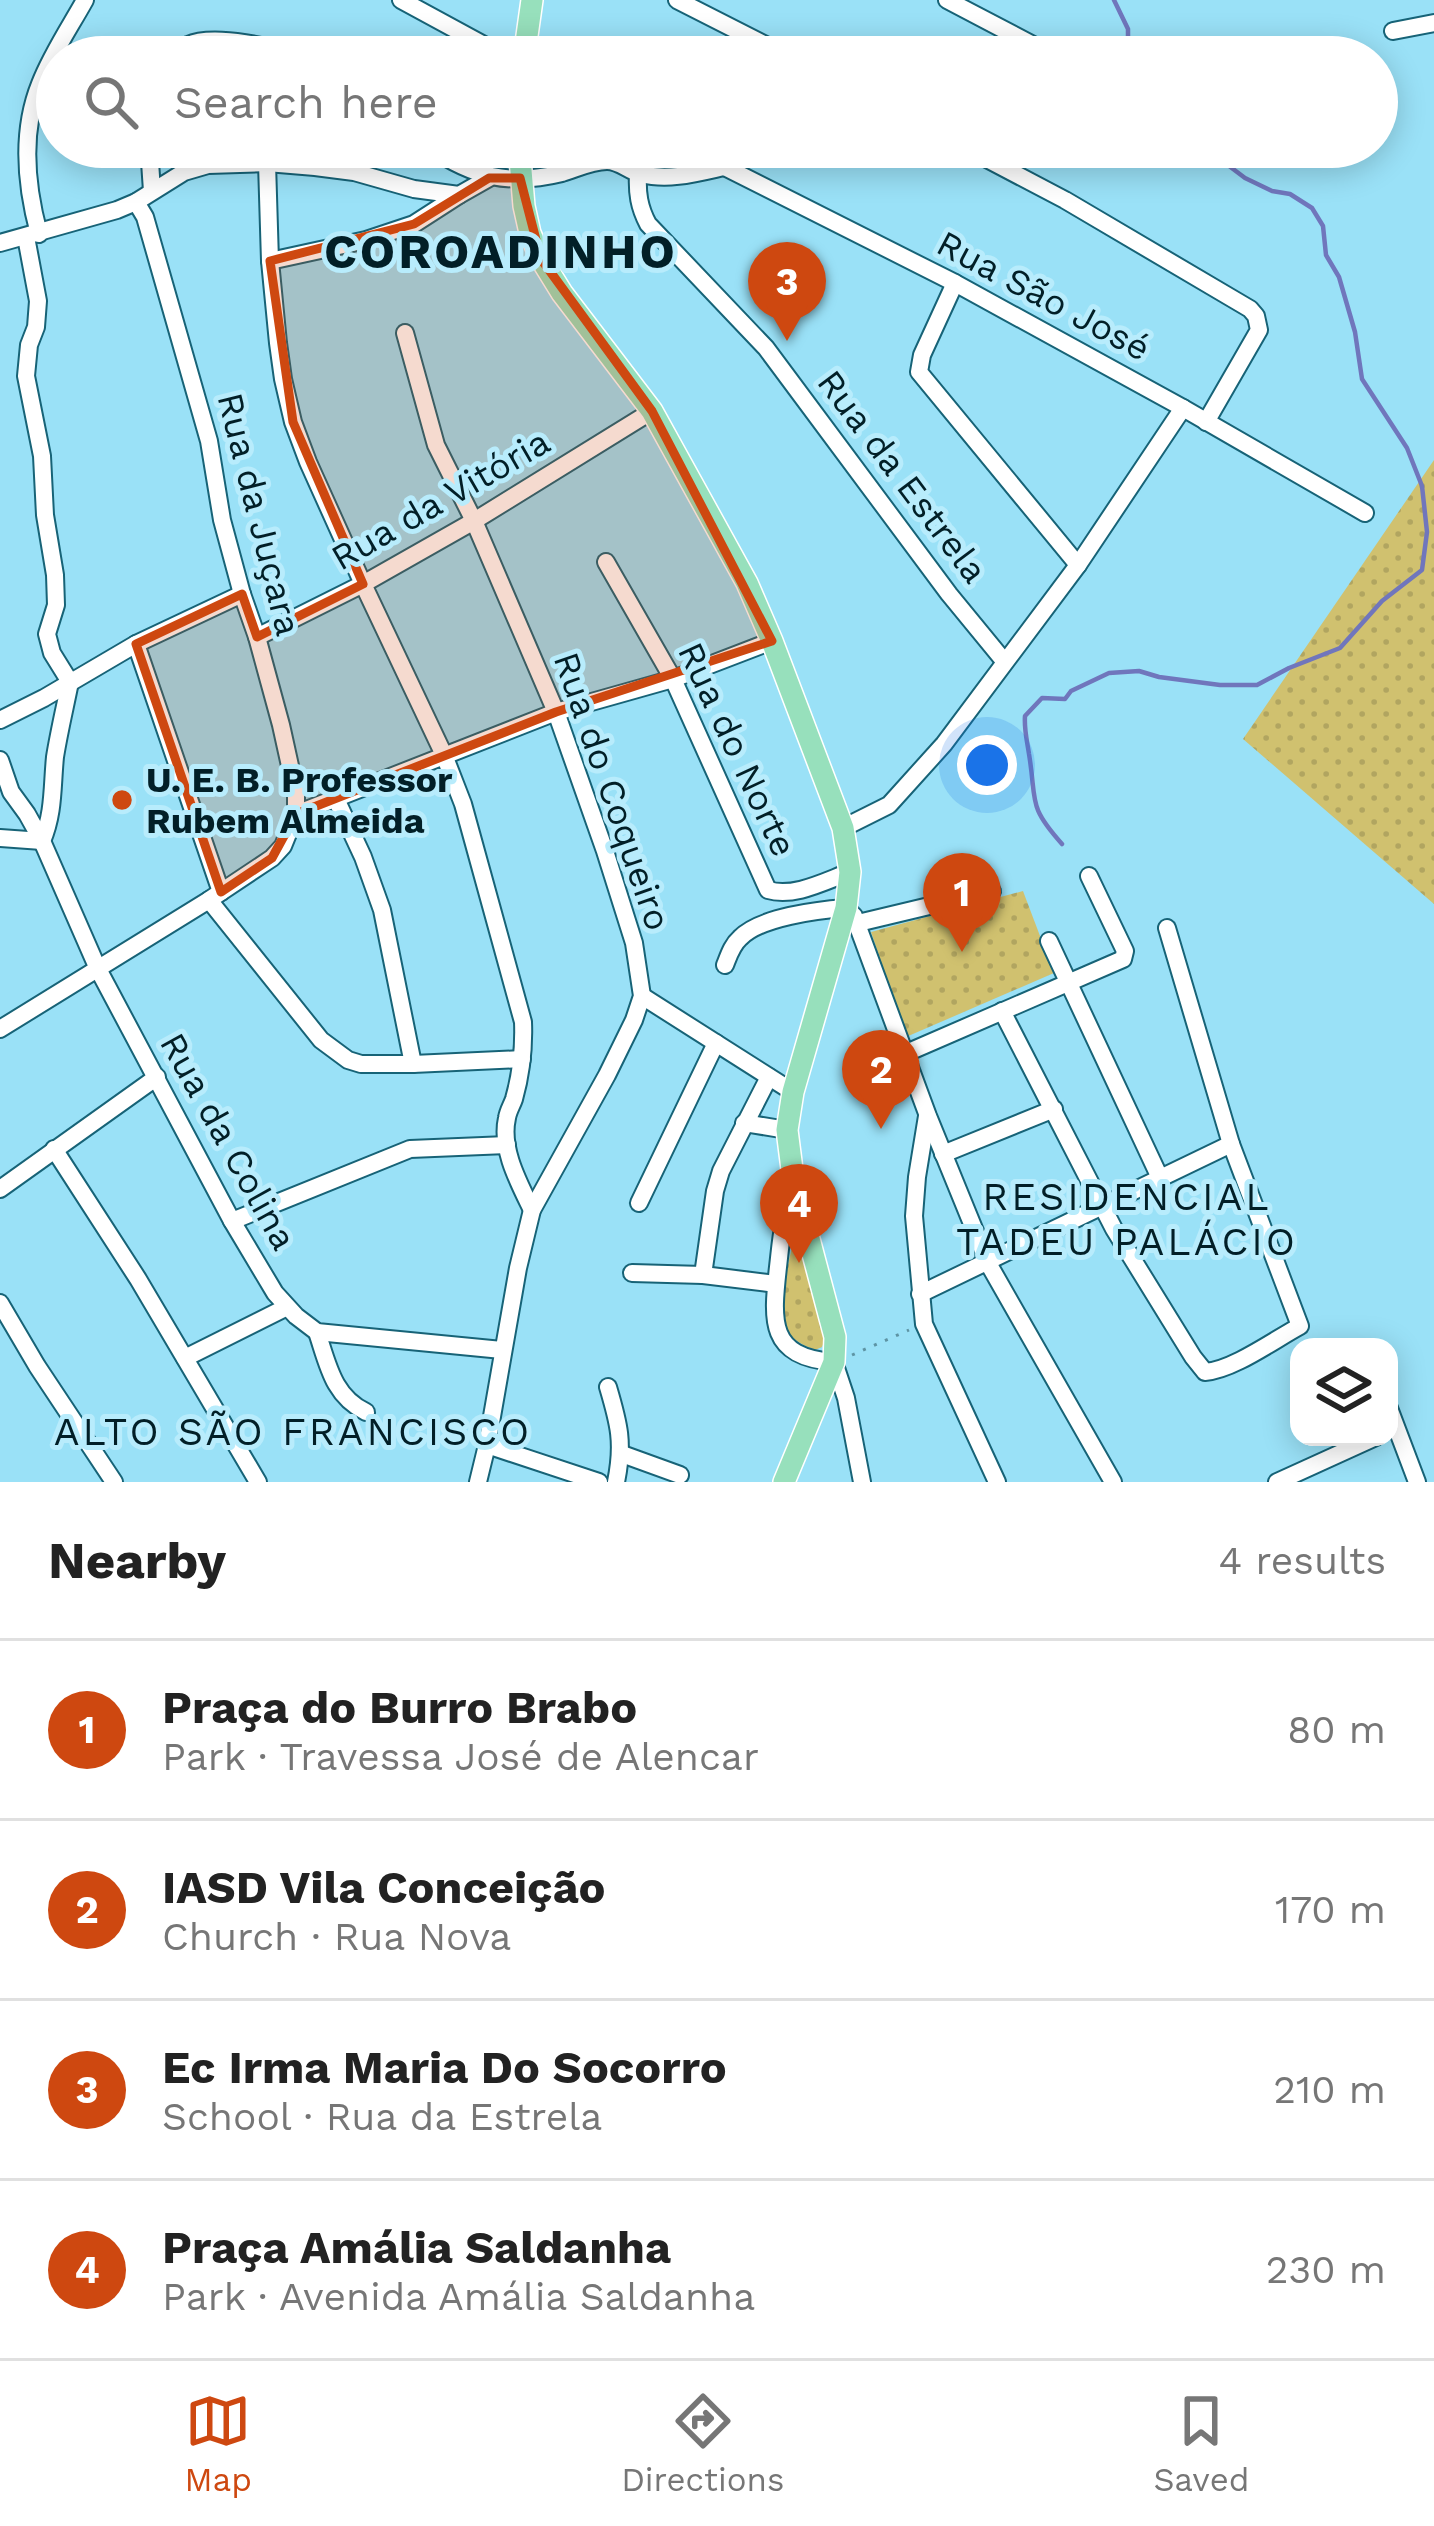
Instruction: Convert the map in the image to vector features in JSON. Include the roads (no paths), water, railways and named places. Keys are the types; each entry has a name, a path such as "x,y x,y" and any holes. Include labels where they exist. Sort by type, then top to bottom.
{"main road":[{"path":"527,36 532,0"},
{"path":"520,168 530,233 541,260 652,411 747,583 843,828 852,916 793,1092 787,1130 795,1192 832,1326 834,1362 784,1482"}],"street":[{"path":"65,36 85,0"},
{"path":"401,0 467,36"},
{"path":"677,0 748,36"},
{"path":"947,0 1016,36"},
{"path":"1393,31 1434,23"},
{"path":"0,838 42,841 54,802 56,754 70,682 52,653 47,634 56,604 55,575 42,456 26,376 38,301 27,152 36,96"},
{"name":"Rua da Juçara","path":"147,168 145,217 286,748 296,814"},
{"path":"0,243 144,196 200,168"},
{"path":"267,168 270,261 283,379 293,422 444,755 508,960 523,1022 522,1059 507,1118 507,1145 513,1171 532,1210"},
{"path":"315,168 458,195"},
{"path":"464,168 489,178 576,168"},
{"path":"627,168 638,174 669,177 719,168"},
{"name":"Rua São José","path":"727,168 955,283 1365,514"},
{"path":"1004,168 1250,309 1259,330 1206,422"},
{"name":"Rua da Estrela","path":"638,174 640,210 648,224 766,348 1004,661"},
{"path":"270,261 399,230 489,178"},
{"path":"955,283 919,372 1078,565"},
{"name":"Rua do Coqueiro","path":"405,333 436,445 556,712 634,943 642,996"},
{"path":"843,828 889,805 916,778 1078,565 1183,408"},
{"name":"Rua da Vitória","path":"257,637 474,521 652,411"},
{"name":"Rua do Norte","path":"606,562 673,679 768,890 780,894 850,872"},
{"path":"0,720 136,644 242,594"},
{"path":"0,1029 272,858 283,846 296,814 556,712 673,679 772,641"},
{"path":"136,644 215,896 321,1040 361,1064 522,1059"},
{"name":"Rua da Colina","path":"0,760 11,792 42,841 98,968 232,1221 275,1293 317,1332 341,1396 366,1412"},
{"path":"336,799 382,910 413,1064"},
{"path":"904,1054 1115,964 1125,955 1089,876"},
{"path":"725,965 738,939 748,931 791,916 852,916 992,891"},
{"path":"852,916 988,1263 1113,1482"},
{"path":"1002,1011 1102,1207 1193,1357 1205,1372 1229,1365 1300,1326 1232,1144 1167,928"},
{"path":"1049,941 1161,1180"},
{"path":"478,1482 532,1210 607,1075 642,996 793,1092"},
{"path":"639,1203 716,1042"},
{"path":"2,1182 157,1077"},
{"path":"704,1276 721,1171 770,1077"},
{"path":"944,1154 1054,1109"},
{"path":"928,1116 914,1216 925,1324 997,1482"},
{"path":"744,1123 787,1130"},
{"path":"920,1294 1232,1144"},
{"path":"232,1221 410,1149 507,1145"},
{"path":"54,1149 138,1279 258,1482"},
{"path":"795,1192 785,1217 774,1319 784,1344 802,1358 834,1362 862,1482"},
{"path":"632,1274 776,1284"},
{"path":"0,1303 114,1482"},
{"path":"185,1358 287,1307"},
{"path":"317,1332 502,1350"},
{"path":"608,1387 621,1432 616,1482"},
{"path":"1398,1440 1417,1482"},
{"path":"487,1445 599,1482"},
{"path":"1277,1482 1301,1477 1359,1446"},
{"path":"622,1454 680,1475"}],"waterway":[{"path":"1114,0 1128,36"},
{"path":"1062,844 1038,811 1025,730 1025,716 1042,698 1065,699 1071,691 1109,673 1139,671 1220,685 1257,685 1340,648 1382,601 1422,570 1427,532 1422,486 1407,448 1362,379 1355,332 1339,277 1326,255 1323,226 1312,208 1290,194 1272,191 1232,168"}],"place":[{"name":"Ec Irma Maria Do Socorro","path":"787,341"},
{"name":"U. E. B. Professor Rubem Almeida","path":"122,800"},
{"name":"Praça do Burro Brabo","path":"962,952"},
{"name":"IASD Vila Conceição","path":"881,1129"},
{"name":"Praça Amália Saldanha","path":"799,1263"}],"district":[{"name":"COROADINHO","path":"501,251"},
{"name":"RESIDENCIAL TADEU PALÁCIO","path":"1127,1218"},
{"name":"ALTO SÃO FRANCISCO","path":"293,1431"}]}
